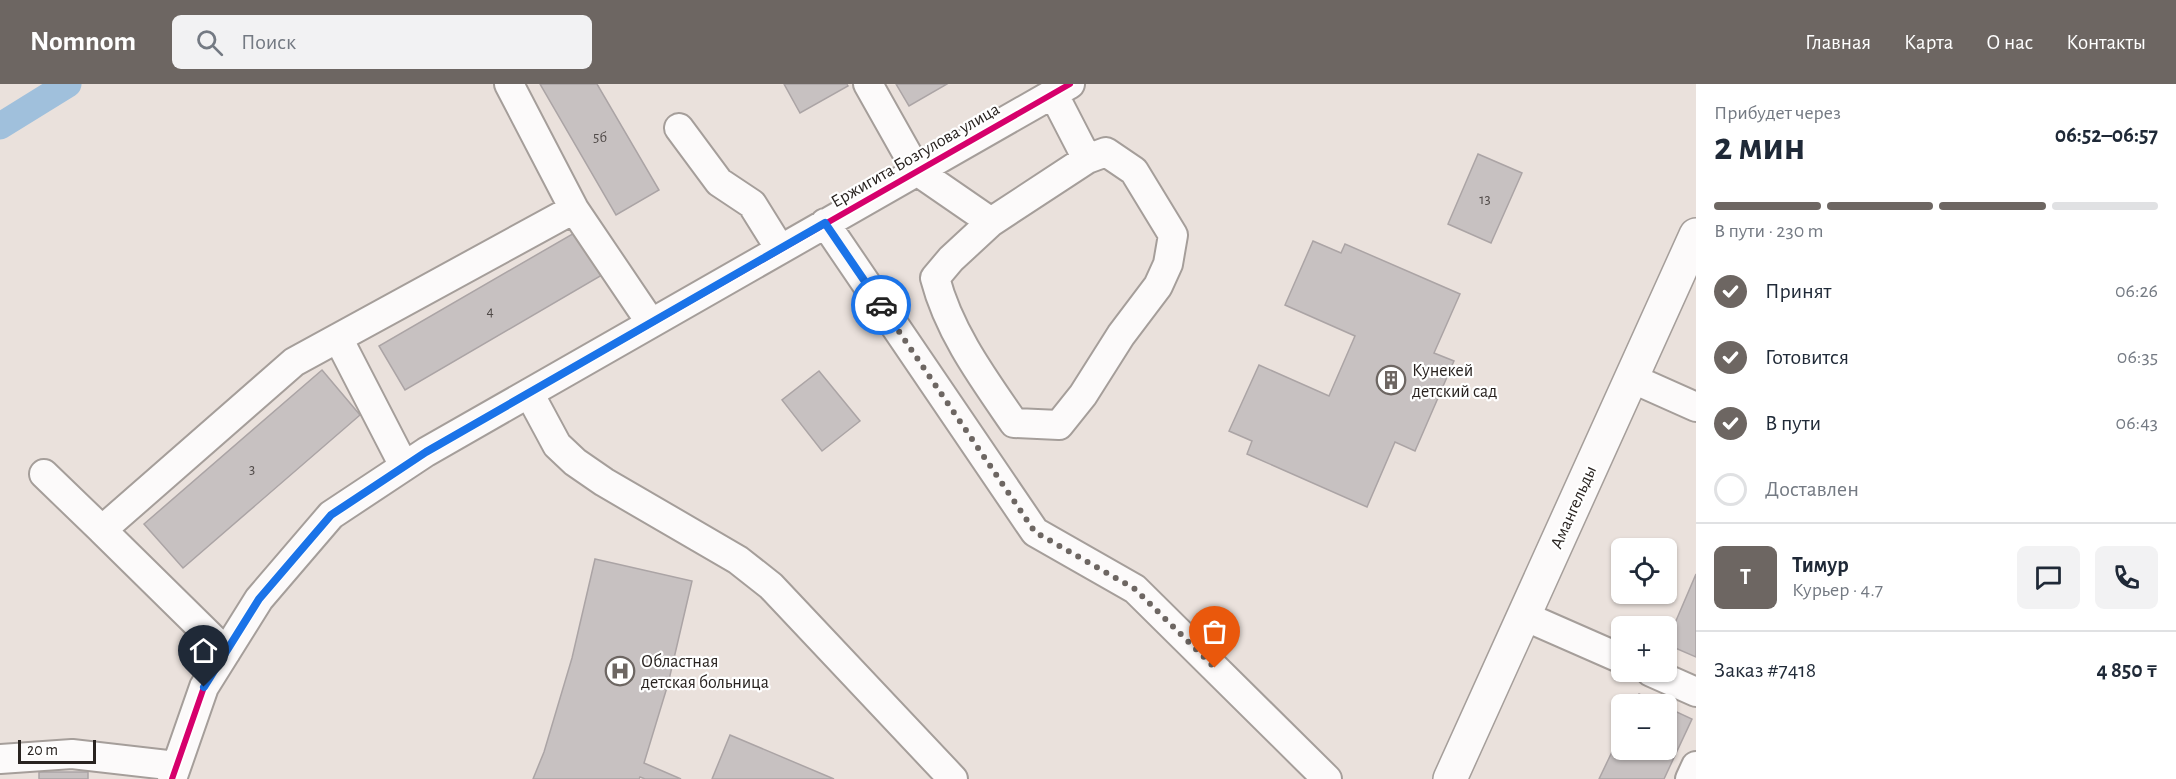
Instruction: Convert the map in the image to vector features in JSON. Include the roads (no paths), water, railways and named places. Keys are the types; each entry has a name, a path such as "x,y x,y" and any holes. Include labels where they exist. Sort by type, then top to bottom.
{"main road":[{"name":"Амангельды","path":"1450,779 1696,235"}],"street":[{"path":"508,84 574,209 651,323"},
{"path":"868,84 917,171 992,222"},
{"path":"1062,89 1087,159"},
{"name":"Ержигита Бозгулова улица","path":"174,772 204,687 259,599 331,515 404,466 529,393 1062,89"},
{"path":"680,128 719,182 752,204 780,249"},
{"path":"1106,152 1134,171 1173,235 1168,264 1158,286 1120,335 1083,395 1059,425 1014,423 969,358 940,297 935,278 951,259 992,222 1087,159 1106,152"},
{"path":"102,530 294,362 574,209"},
{"path":"825,223 1035,532 1135,589 1327,779"},
{"path":"338,338 404,466"},
{"path":"1631,378 1696,407"},
{"path":"529,393 557,445 576,462 604,482 738,560 771,586 953,779"},
{"path":"44,474 226,652"},
{"path":"1524,616 1611,654"},
{"path":"1674,682 1696,692"},
{"path":"0,759 72,754 174,772"},
{"path":"1690,779 1696,766"}],"waterway":[{"path":"0,126 68,84"}],"place":[{"name":"Кунекей детский сад","path":"1391,380"},
{"name":"Областная детская больница","path":"620,671"}]}
